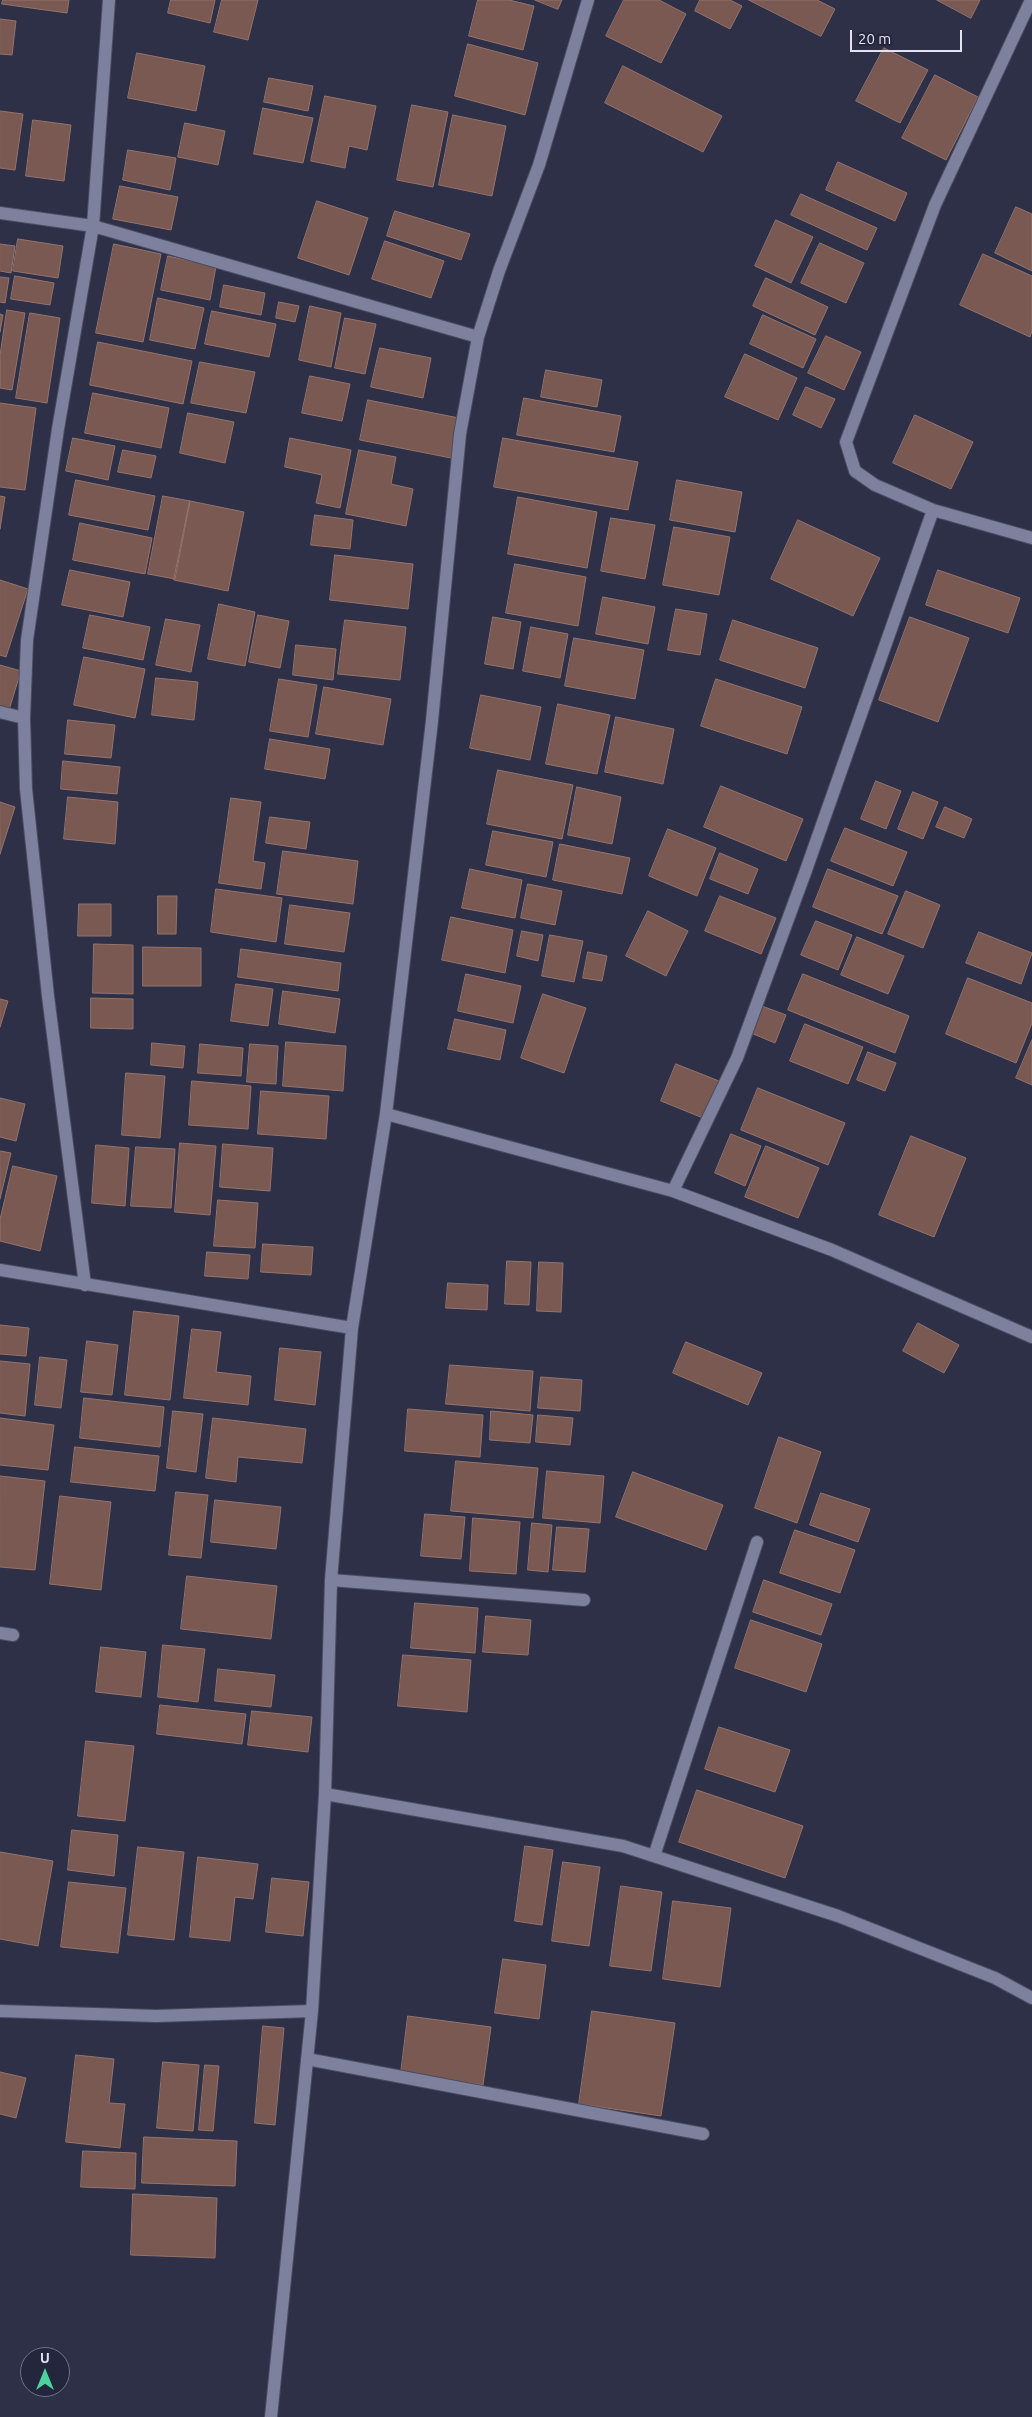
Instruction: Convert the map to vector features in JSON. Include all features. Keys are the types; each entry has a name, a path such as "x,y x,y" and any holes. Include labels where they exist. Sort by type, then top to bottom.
{"street":[{"path":"85,1285 47,986 26,789 24,718 27,640 58,429 93,226 109,0"},
{"path":"271,2417 312,2011 325,1794 331,1580 352,1328 386,1114 432,721 460,434 478,337 499,272 539,165 588,0"},
{"path":"1030,0 935,204 846,442 854,471 875,485 933,510 1032,538"},
{"path":"0,213 93,226 478,337"},
{"path":"673,1191 737,1058 808,864 933,510"},
{"path":"0,712 24,718"},
{"path":"386,1114 673,1191 832,1250 1032,1337"},
{"path":"0,1270 352,1328"},
{"path":"654,1856 757,1542"},
{"path":"331,1580 584,1600"},
{"path":"0,1633 13,1635"},
{"path":"325,1794 623,1846 838,1916 994,1978 1032,1998"},
{"path":"0,2011 156,2016 312,2011"},
{"path":"307,2059 703,2134"}],"building":[{"path":"3,0 69,0 67,13 2,4"},
{"path":"171,0 215,0 210,23 168,13"},
{"path":"222,0 258,0 248,40 214,32"},
{"path":"478,0 509,0 534,6 523,50 469,36"},
{"path":"535,0 562,0 558,9"},
{"path":"624,0 659,0 686,14 661,63 606,36"},
{"path":"700,0 730,0 742,6 730,29 695,11"},
{"path":"749,0 817,0 835,9 821,36"},
{"path":"937,0 980,0 971,18"},
{"path":"0,19 16,21 12,55 0,54"},
{"path":"468,44 538,63 525,115 455,96"},
{"path":"884,48 928,70 900,123 856,101"},
{"path":"137,53 205,66 196,111 128,98"},
{"path":"623,66 722,116 703,152 605,103"},
{"path":"935,75 978,97 946,160 902,138"},
{"path":"269,78 313,86 308,111 264,102"},
{"path":"325,96 376,106 367,150 349,146 345,168 311,161"},
{"path":"412,105 448,112 433,187 397,180"},
{"path":"263,108 313,118 303,163 254,154"},
{"path":"0,111 23,114 15,170 0,168"},
{"path":"453,115 506,126 492,196 439,185"},
{"path":"33,120 71,125 64,181 26,176"},
{"path":"185,123 225,131 218,165 178,157"},
{"path":"128,150 176,158 170,190 123,180"},
{"path":"838,162 907,193 895,221 826,190"},
{"path":"120,186 178,197 171,230 113,219"},
{"path":"801,194 877,228 867,250 791,215"},
{"path":"317,201 368,218 349,275 298,258"},
{"path":"1016,207 1032,214 1032,271 995,253"},
{"path":"395,211 470,234 461,260 387,236"},
{"path":"776,220 813,237 791,283 755,266"},
{"path":"18,239 63,246 58,278 13,271"},
{"path":"385,241 444,261 431,298 372,279"},
{"path":"820,243 864,263 846,303 801,283"},
{"path":"0,244 15,246 11,273 0,271"},
{"path":"114,244 161,254 143,342 96,333"},
{"path":"983,254 1032,276 1032,331 1030,337 960,305"},
{"path":"168,256 216,266 210,300 161,290"},
{"path":"15,276 54,283 50,305 11,299"},
{"path":"0,277 9,278 5,303 0,302"},
{"path":"766,278 828,307 815,335 753,306"},
{"path":"224,285 265,293 261,315 220,307"},
{"path":"158,298 204,308 195,349 150,340"},
{"path":"279,302 299,306 295,322 276,318"},
{"path":"310,306 341,313 331,367 299,360"},
{"path":"7,310 25,313 12,390 0,388 0,356"},
{"path":"212,311 276,324 269,357 205,344"},
{"path":"30,313 60,318 47,403 16,398"},
{"path":"0,314 3,315 0,332"},
{"path":"763,315 816,339 803,368 750,344"},
{"path":"345,318 376,324 365,374 335,368"},
{"path":"826,336 861,352 844,390 808,373"},
{"path":"98,342 192,361 183,404 90,385"},
{"path":"380,348 431,358 423,398 371,387"},
{"path":"745,354 797,378 778,420 725,397"},
{"path":"200,362 255,372 246,413 191,403"},
{"path":"546,370 602,380 597,407 541,397"},
{"path":"310,376 350,384 342,421 302,413"},
{"path":"806,387 835,399 821,428 793,415"},
{"path":"93,393 169,408 161,448 85,433"},
{"path":"524,398 621,416 614,452 517,435"},
{"path":"368,400 459,418 451,458 360,440"},
{"path":"0,403 36,408 25,490 0,487"},
{"path":"188,413 234,422 225,463 180,453"},
{"path":"915,415 973,442 951,489 893,463"},
{"path":"73,438 115,446 108,480 66,471"},
{"path":"290,438 351,450 340,508 316,503 322,475 285,467"},
{"path":"503,438 638,462 628,510 494,487"},
{"path":"123,450 156,456 151,478 118,472"},
{"path":"359,450 396,457 391,484 413,489 406,526 346,514"},
{"path":"76,480 155,496 148,530 69,515"},
{"path":"677,480 742,492 735,532 670,520"},
{"path":"0,496 5,497 0,529"},
{"path":"163,496 190,501 175,579 148,574"},
{"path":"518,497 597,512 587,568 508,554"},
{"path":"190,501 244,512 228,591 174,580"},
{"path":"315,515 353,520 350,549 311,545"},
{"path":"611,518 655,525 645,579 601,571"},
{"path":"798,520 880,558 853,616 771,579"},
{"path":"80,523 152,538 145,574 73,560"},
{"path":"674,527 730,537 719,595 663,585"},
{"path":"335,555 413,564 408,609 330,600"},
{"path":"515,564 586,577 578,626 506,613"},
{"path":"70,570 130,582 123,617 62,605"},
{"path":"938,570 1020,598 1008,633 926,605"},
{"path":"0,580 28,589 6,657 0,655"},
{"path":"603,597 655,607 648,644 596,634"},
{"path":"219,604 255,612 245,666 208,659"},
{"path":"676,609 707,614 700,655 668,650"},
{"path":"90,615 150,627 143,660 83,648"},
{"path":"258,615 289,621 280,668 249,662"},
{"path":"493,617 521,622 513,669 485,664"},
{"path":"910,617 969,638 938,722 879,700"},
{"path":"166,619 200,625 191,672 156,665"},
{"path":"345,620 406,627 400,680 338,674"},
{"path":"733,620 818,648 805,688 720,660"},
{"path":"531,627 568,634 560,678 523,671"},
{"path":"574,638 644,650 635,699 565,686"},
{"path":"296,645 336,649 333,680 293,675"},
{"path":"84,657 145,669 135,718 74,705"},
{"path":"0,665 21,671 9,710 0,707"},
{"path":"156,678 198,682 194,720 152,715"},
{"path":"279,679 317,685 308,737 270,731"},
{"path":"716,679 802,707 787,754 701,726"},
{"path":"324,687 391,699 383,745 316,734"},
{"path":"481,695 541,707 530,760 470,748"},
{"path":"558,704 610,715 597,774 546,764"},
{"path":"616,717 674,729 663,784 605,772"},
{"path":"68,720 115,725 111,758 65,754"},
{"path":"270,739 330,749 325,779 265,769"},
{"path":"63,761 120,767 117,794 61,789"},
{"path":"498,770 573,785 562,839 487,824"},
{"path":"876,781 901,791 886,829 861,819"},
{"path":"721,786 803,819 786,861 704,827"},
{"path":"577,787 621,797 612,844 568,835"},
{"path":"913,792 938,802 923,839 898,829"},
{"path":"68,797 118,802 115,844 64,839"},
{"path":"231,798 261,802 253,861 265,863 261,889 219,883"},
{"path":"0,802 15,807 0,854"},
{"path":"945,807 972,819 964,838 936,827"},
{"path":"270,817 310,822 306,849 266,843"},
{"path":"845,828 907,852 893,886 831,861"},
{"path":"668,829 716,848 697,896 649,876"},
{"path":"493,831 553,842 546,877 486,865"},
{"path":"560,844 630,858 622,894 553,880"},
{"path":"283,851 358,861 353,904 277,894"},
{"path":"720,853 758,869 748,894 710,879"},
{"path":"470,869 522,880 515,918 462,908"},
{"path":"828,869 898,896 882,934 813,907"},
{"path":"528,884 562,891 555,925 521,918"},
{"path":"216,889 282,898 276,942 211,932"},
{"path":"906,891 940,905 923,948 888,934"},
{"path":"158,896 177,896 176,934 158,934"},
{"path":"720,896 776,918 761,954 705,931"},
{"path":"79,904 111,904 111,936 78,936"},
{"path":"290,905 350,913 344,952 285,944"},
{"path":"648,911 688,931 666,976 626,956"},
{"path":"451,917 513,930 505,973 442,960"},
{"path":"816,921 852,935 838,970 801,955"},
{"path":"522,931 543,935 538,961 517,956"},
{"path":"979,932 1032,953 1021,984 966,963"},
{"path":"550,935 583,941 574,982 542,976"},
{"path":"857,937 904,956 888,994 841,975"},
{"path":"94,944 133,945 133,994 93,993"},
{"path":"143,947 201,948 201,986 143,986"},
{"path":"241,949 341,963 338,991 238,977"},
{"path":"588,952 607,956 602,981 583,978"},
{"path":"466,974 521,986 513,1023 458,1011"},
{"path":"803,974 909,1016 895,1053 788,1010"},
{"path":"968,978 1032,1003 1032,1023 1016,1063 946,1034"},
{"path":"236,984 273,989 268,1026 231,1021"},
{"path":"283,991 340,999 335,1033 279,1024"},
{"path":"543,994 586,1008 564,1073 521,1058"},
{"path":"91,998 133,999 133,1029 91,1028"},
{"path":"0,999 8,1001 0,1027"},
{"path":"762,1006 786,1015 775,1043 751,1033"},
{"path":"455,1019 506,1030 500,1060 448,1049"},
{"path":"805,1024 863,1047 848,1084 790,1061"},
{"path":"1032,1040 1032,1085 1016,1078"},
{"path":"286,1042 346,1046 343,1091 283,1086"},
{"path":"152,1043 185,1046 183,1068 151,1065"},
{"path":"200,1044 243,1048 241,1076 198,1073"},
{"path":"250,1044 278,1046 276,1084 247,1082"},
{"path":"868,1052 896,1063 885,1091 857,1080"},
{"path":"676,1064 719,1081 703,1118 661,1101"},
{"path":"126,1073 165,1076 160,1138 122,1135"},
{"path":"192,1081 251,1086 248,1129 189,1125"},
{"path":"758,1088 845,1123 828,1165 741,1130"},
{"path":"261,1091 329,1096 326,1139 258,1134"},
{"path":"0,1098 25,1104 16,1141 0,1137"},
{"path":"731,1134 761,1146 745,1186 715,1173"},
{"path":"911,1136 966,1158 934,1237 879,1215"},
{"path":"180,1143 216,1146 210,1215 175,1212"},
{"path":"223,1144 273,1148 270,1191 220,1187"},
{"path":"96,1145 129,1148 125,1206 92,1203"},
{"path":"766,1146 819,1168 798,1218 745,1197"},
{"path":"136,1147 175,1149 171,1208 131,1206"},
{"path":"0,1151 11,1153 0,1199"},
{"path":"13,1166 57,1176 40,1251 0,1241 0,1220"},
{"path":"218,1200 258,1203 255,1248 214,1246"},
{"path":"263,1244 313,1247 311,1275 261,1272"},
{"path":"207,1252 250,1255 248,1279 205,1276"},
{"path":"507,1261 531,1262 529,1305 505,1304"},
{"path":"539,1262 563,1263 561,1312 537,1311"},
{"path":"448,1283 488,1285 487,1310 446,1308"},
{"path":"134,1311 179,1316 170,1400 125,1395"},
{"path":"918,1323 959,1345 944,1373 903,1351"},
{"path":"0,1325 29,1328 26,1356 0,1354"},
{"path":"192,1329 221,1332 216,1372 251,1376 248,1405 184,1398"},
{"path":"87,1341 118,1345 112,1395 81,1392"},
{"path":"686,1342 762,1373 748,1405 673,1373"},
{"path":"280,1348 321,1352 315,1405 275,1400"},
{"path":"40,1357 67,1360 61,1408 35,1405"},
{"path":"0,1361 30,1364 25,1416 0,1413"},
{"path":"450,1365 533,1371 530,1411 446,1404"},
{"path":"541,1377 582,1380 580,1411 538,1408"},
{"path":"84,1398 164,1407 160,1447 80,1438"},
{"path":"408,1409 483,1415 480,1457 405,1451"},
{"path":"173,1411 203,1414 196,1472 167,1468"},
{"path":"491,1411 533,1415 530,1443 490,1440"},
{"path":"538,1415 573,1418 570,1445 536,1442"},
{"path":"0,1418 54,1425 48,1470 0,1465"},
{"path":"213,1418 306,1429 302,1463 238,1457 236,1482 206,1478"},
{"path":"779,1437 821,1452 797,1523 755,1508"},
{"path":"75,1447 159,1456 155,1491 71,1482"},
{"path":"456,1461 538,1468 533,1518 451,1511"},
{"path":"547,1471 604,1476 600,1523 543,1518"},
{"path":"633,1472 723,1505 706,1550 616,1517"},
{"path":"0,1476 45,1481 35,1570 0,1567"},
{"path":"176,1492 208,1495 201,1558 169,1555"},
{"path":"821,1493 870,1509 858,1542 810,1525"},
{"path":"60,1496 111,1502 101,1590 50,1584"},
{"path":"215,1500 281,1507 276,1549 211,1542"},
{"path":"425,1514 465,1517 461,1559 421,1556"},
{"path":"473,1518 520,1522 516,1574 470,1571"},
{"path":"532,1523 552,1525 548,1572 528,1570"},
{"path":"557,1527 589,1529 585,1572 553,1570"},
{"path":"795,1530 855,1550 840,1593 780,1573"},
{"path":"187,1576 277,1586 271,1639 181,1629"},
{"path":"764,1580 832,1604 821,1635 753,1612"},
{"path":"415,1603 478,1608 475,1653 411,1648"},
{"path":"486,1616 531,1620 528,1655 483,1652"},
{"path":"751,1620 822,1644 806,1692 735,1668"},
{"path":"163,1645 205,1649 198,1702 158,1697"},
{"path":"101,1647 146,1652 141,1697 96,1692"},
{"path":"403,1655 471,1660 467,1712 398,1706"},
{"path":"218,1669 275,1675 271,1707 215,1701"},
{"path":"160,1705 246,1714 242,1744 157,1734"},
{"path":"252,1711 312,1717 308,1752 248,1745"},
{"path":"719,1727 790,1750 775,1792 705,1769"},
{"path":"86,1741 134,1746 125,1821 78,1816"},
{"path":"697,1790 803,1826 785,1878 679,1842"},
{"path":"72,1830 118,1835 114,1876 68,1870"},
{"path":"525,1846 553,1850 542,1925 515,1921"},
{"path":"138,1847 184,1852 174,1940 128,1935"},
{"path":"0,1852 53,1861 38,1946 0,1939"},
{"path":"198,1857 258,1864 253,1899 235,1897 230,1941 190,1937"},
{"path":"563,1862 600,1867 589,1946 552,1941"},
{"path":"272,1878 309,1882 303,1936 266,1932"},
{"path":"69,1882 126,1888 118,1953 61,1947"},
{"path":"621,1886 662,1892 651,1971 610,1966"},
{"path":"673,1901 731,1908 720,1987 663,1979"},
{"path":"503,1959 546,1965 539,2019 495,2013"},
{"path":"592,2011 675,2023 661,2116 579,2104"},
{"path":"408,2016 491,2027 483,2085 401,2073"},
{"path":"263,2026 284,2028 275,2125 255,2123"},
{"path":"76,2055 114,2059 109,2103 125,2104 120,2148 66,2142"},
{"path":"163,2062 199,2065 193,2131 157,2128"},
{"path":"205,2065 219,2066 213,2131 199,2130"},
{"path":"0,2072 26,2078 16,2118 0,2114"},
{"path":"144,2137 237,2141 235,2186 142,2183"},
{"path":"83,2151 136,2153 135,2189 81,2187"},
{"path":"133,2194 217,2198 215,2258 131,2255"}]}
